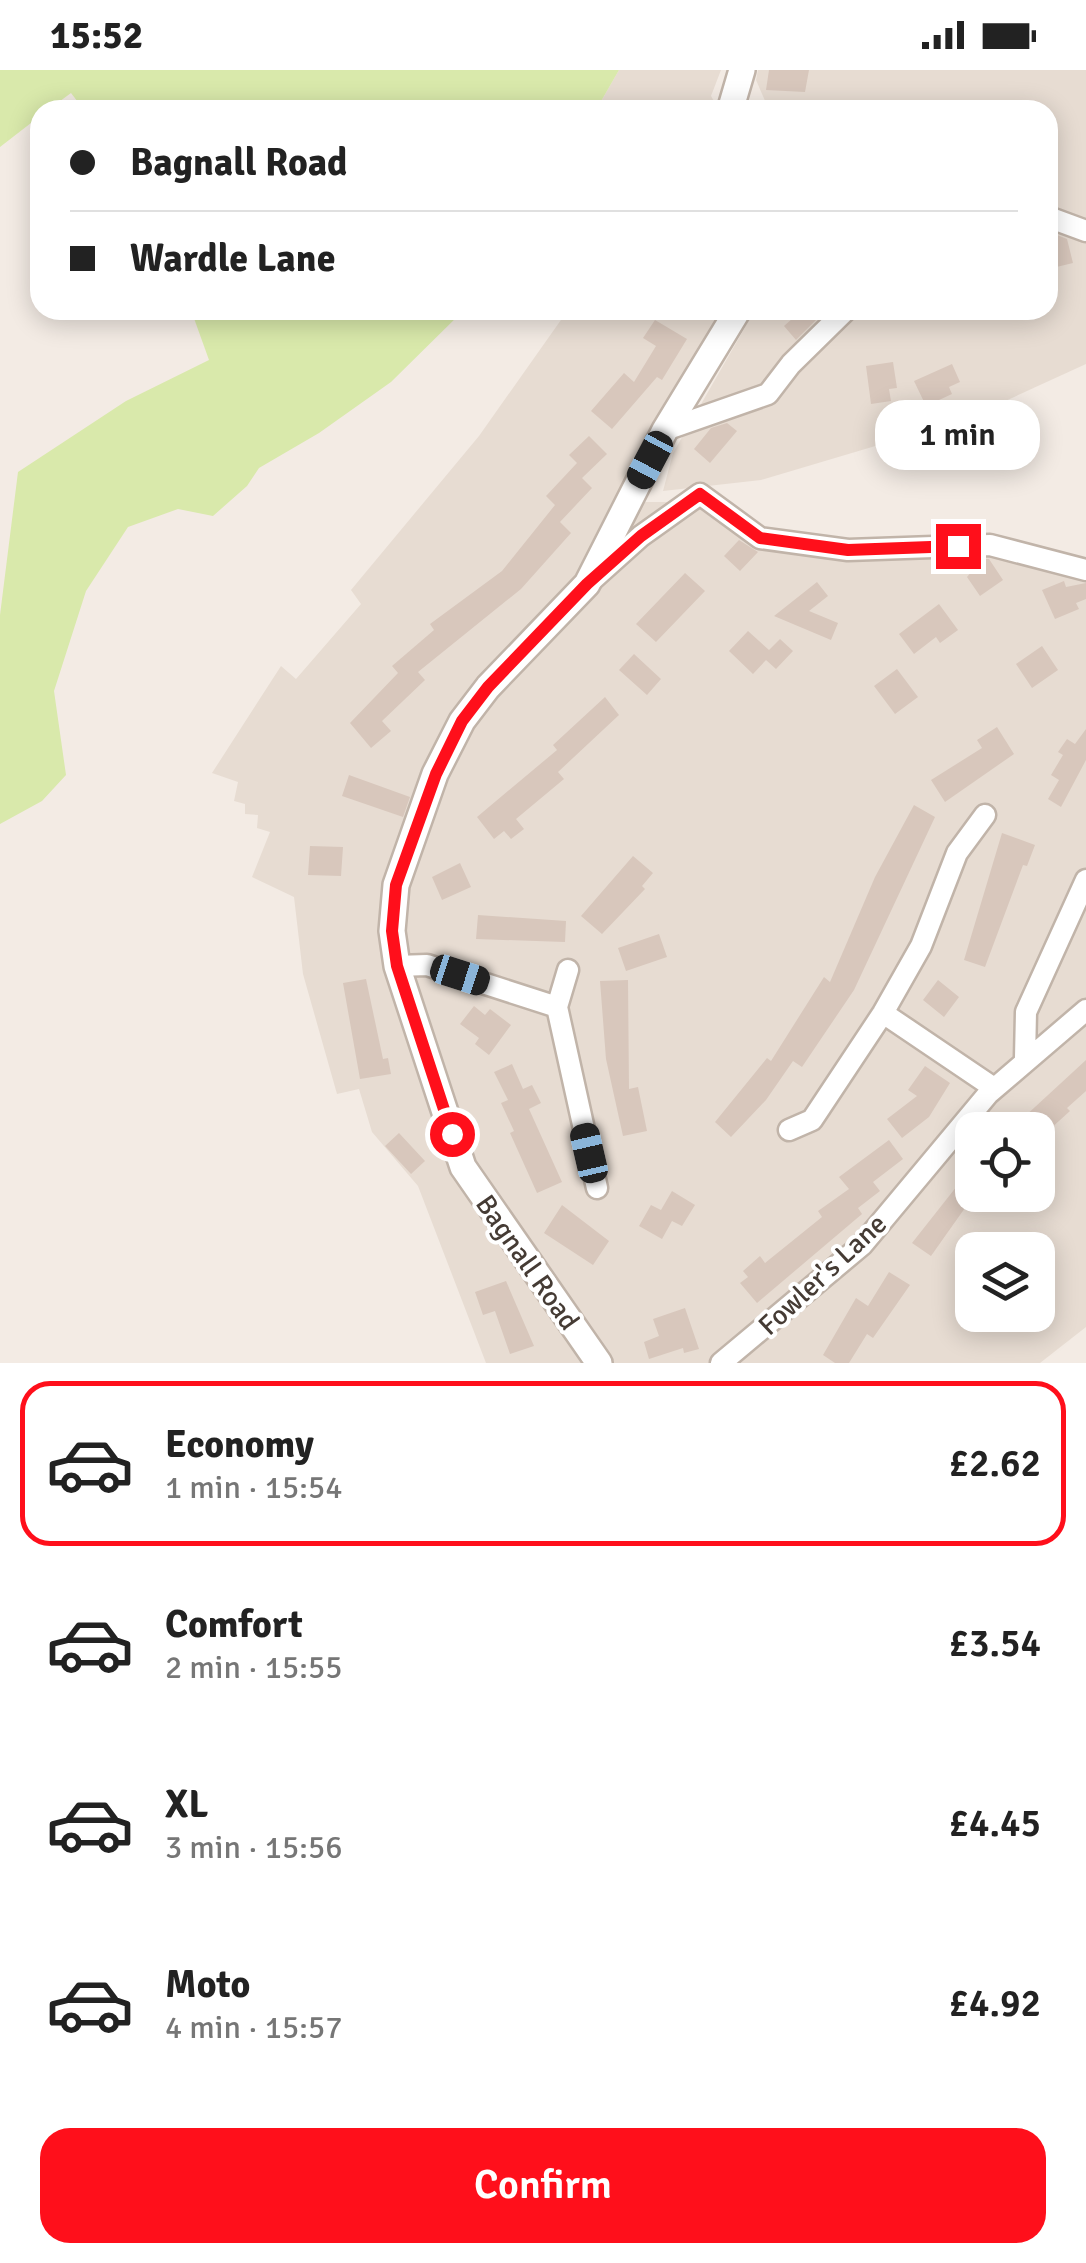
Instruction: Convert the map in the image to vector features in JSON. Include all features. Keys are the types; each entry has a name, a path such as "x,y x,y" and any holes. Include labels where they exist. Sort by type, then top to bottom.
{"street":[{"path":"733,100 742,70"},
{"path":"1058,221 1086,231"},
{"name":"Bagnall Road","path":"599,1363 463,1167 397,966 392,931 396,885 444,756 488,687 587,584 666,430 732,320"},
{"path":"666,430 768,394 791,364 836,320"},
{"path":"587,584 641,536 700,494 760,538 848,550 990,545 1086,570"},
{"path":"789,1130 812,1120 882,1013 921,946 957,853 986,815"},
{"path":"1025,1058 1026,1012 1086,880"},
{"path":"397,966 427,965 557,1007"},
{"path":"568,970 557,1007 597,1188"},
{"name":"Fowler's Lane","path":"721,1363 862,1245 994,1088 1086,1010"},
{"path":"882,1013 994,1088"}],"shaded area":[{"path":"619,70 721,70 711,96 713,100 602,100"},
{"path":"758,70 1086,70 1086,364 966,419 761,480 663,491 673,453 749,320 1058,320 1058,100 765,100 756,80"},
{"path":"561,320 719,320 623,502 694,502 762,531 843,540 992,533 1086,562 1086,1327 1040,1363 486,1363 418,1186 372,1132 359,1089 337,1094 303,974 294,897 252,877 270,832 257,828 258,815 245,814 245,804 234,801 238,782 212,773 281,666 296,679 361,604 351,590 479,436"}],"green space":[{"path":"0,70 619,70 602,100 76,100 71,93 62,100 30,100 30,124 0,147"},
{"path":"195,320 454,320 391,382 319,433 259,468 247,486 213,516 178,509 128,527 86,591 54,691 66,775 42,801 0,824 0,615 18,472 126,401 209,360"}],"building":[{"path":"769,70 809,70 805,92 766,90"},
{"path":"1058,235 1067,239 1073,263 1058,267"},
{"path":"655,320 687,339 662,380 657,377 612,429 591,411 624,373 634,382 656,346 643,338"},
{"path":"791,320 816,320 796,340 784,326"},
{"path":"893,362 897,388 889,389 891,401 871,404 866,366"},
{"path":"952,364 960,382 949,387 952,394 926,406 914,381"},
{"path":"727,423 737,431 710,463 694,449 711,428"},
{"path":"589,436 607,454 582,478 592,488 560,522 571,533 521,589 418,672 425,680 382,721 391,731 371,748 350,723 398,673 392,666 434,630 430,624 502,571 555,505 546,496 577,463 569,455"},
{"path":"739,540 758,552 740,571 724,556"},
{"path":"982,559 989,559 1003,580 980,596 967,577"},
{"path":"685,573 705,591 656,642 636,624"},
{"path":"1064,581 1066,587 1086,583 1086,599 1076,603 1079,609 1055,619 1042,590"},
{"path":"817,582 828,596 809,611 838,623 831,640 774,616"},
{"path":"939,604 958,630 940,643 936,637 914,654 899,634"},
{"path":"748,631 769,650 780,639 793,651 776,669 766,660 753,674 729,651"},
{"path":"1042,646 1058,670 1032,688 1016,664"},
{"path":"634,654 661,679 647,695 619,670"},
{"path":"897,669 918,697 895,714 874,686"},
{"path":"605,697 619,715 558,772 564,779 516,819 524,829 511,839 504,831 494,839 477,817 557,750 553,745"},
{"path":"997,727 1014,754 945,802 931,780 982,748 977,740"},
{"path":"1086,729 1086,760 1061,807 1048,799 1059,780 1051,775 1063,755 1058,752 1067,739 1075,744"},
{"path":"349,775 410,797 403,817 342,796"},
{"path":"914,805 935,817 854,990 802,1067 793,1061 766,1100 731,1137 715,1122 767,1058 771,1061 824,977 830,982 875,877"},
{"path":"1002,833 1035,845 1027,866 1023,865 985,967 964,960"},
{"path":"310,846 343,847 341,876 308,875"},
{"path":"633,856 653,873 642,886 645,889 602,934 581,916"},
{"path":"460,863 471,887 442,900 432,877"},
{"path":"478,915 566,921 565,942 476,939"},
{"path":"659,934 667,957 626,971 618,948"},
{"path":"366,979 383,1059 388,1058 391,1074 360,1079 343,983"},
{"path":"628,980 629,1089 638,1087 647,1131 623,1136 606,1059 600,981"},
{"path":"938,980 959,997 944,1017 923,1000"},
{"path":"474,1006 485,1015 490,1009 511,1025 489,1055 475,1044 479,1038 460,1024"},
{"path":"1086,1060 1086,1091 1067,1108 1070,1111 1055,1125 1055,1112 1030,1112"},
{"path":"512,1064 523,1089 532,1085 541,1103 529,1109 562,1182 537,1193 510,1133 514,1131 501,1103 508,1100 494,1072"},
{"path":"925,1066 950,1083 929,1117 902,1138 887,1119 917,1096 908,1090"},
{"path":"399,1133 425,1161 411,1174 385,1146"},
{"path":"889,1140 903,1159 873,1182 880,1191 858,1208 862,1214 757,1303 740,1283 748,1277 743,1271 760,1256 765,1263 822,1217 818,1211 849,1189 839,1177"},
{"path":"955,1189 955,1212 962,1212 931,1256 912,1243"},
{"path":"672,1191 695,1205 682,1226 672,1221 662,1239 639,1226 651,1205 661,1210"},
{"path":"562,1205 609,1241 593,1265 544,1233"},
{"path":"889,1272 910,1285 873,1338 867,1334 849,1363 835,1363 823,1355 856,1298 868,1306"},
{"path":"506,1281 534,1346 510,1354 495,1311 483,1315 475,1292"},
{"path":"685,1308 699,1349 684,1353 683,1348 649,1359 644,1342 659,1336 653,1319"}],"route":[{"path":"452,1134 397,966 392,931 396,885 436,774 462,721 488,687 587,584 641,536 700,494 760,538 848,550 958,546"}]}
